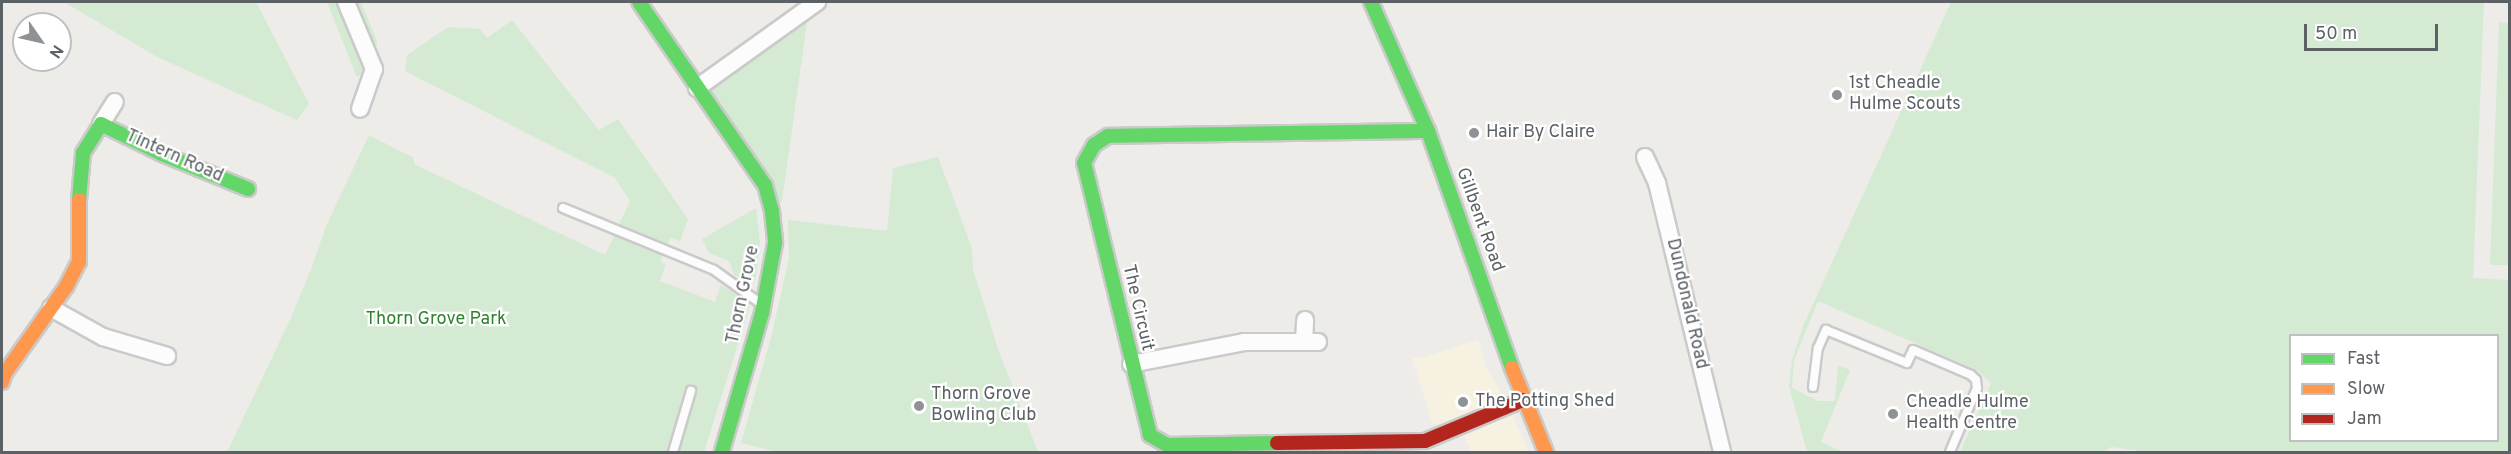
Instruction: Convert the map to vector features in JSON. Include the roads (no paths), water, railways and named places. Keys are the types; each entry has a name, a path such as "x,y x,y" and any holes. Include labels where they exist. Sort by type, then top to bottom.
{"street":[{"path":"345,2 374,69 360,109"},
{"name":"Thorn Grove","path":"639,2 765,185 772,212 775,243 763,305 722,453"},
{"path":"697,88 817,2"},
{"name":"Gillbent Road","path":"1371,2 1428,131 1523,400 1546,453"},
{"name":"Tintern Road","path":"2,382 5,373 51,308 79,262 79,180 83,153 115,102"},
{"name":"Tintern Road","path":"101,124 162,154 248,189"},
{"name":"The Circuit","path":"1428,131 1108,136 1094,145 1084,163 1150,435 1167,445 1425,441 1523,400"},
{"name":"Dundonald Road","path":"1645,157 1660,194 1722,453"},
{"path":"51,308 102,337 167,356"},
{"path":"1131,364 1244,342 1311,342 1305,320"}],"lane":[{"path":"563,208 714,270 763,305"},
{"path":"1813,387 1818,348 1826,330 1907,363 1913,350 1971,375 1976,380 1977,388 1950,453"},
{"path":"673,453 691,391"}],"place":[{"name":"1st Cheadle Hulme Scouts","path":"1837,95"},
{"name":"Hair By Claire","path":"1474,133"},
{"name":"The Potting Shed","path":"1463,402"},
{"name":"Thorn Grove Bowling Club","path":"919,406"},
{"name":"Cheadle Hulme Health Centre","path":"1893,414"}],"park label":[{"name":"Thorn Grove Park","path":"436,320"}]}
